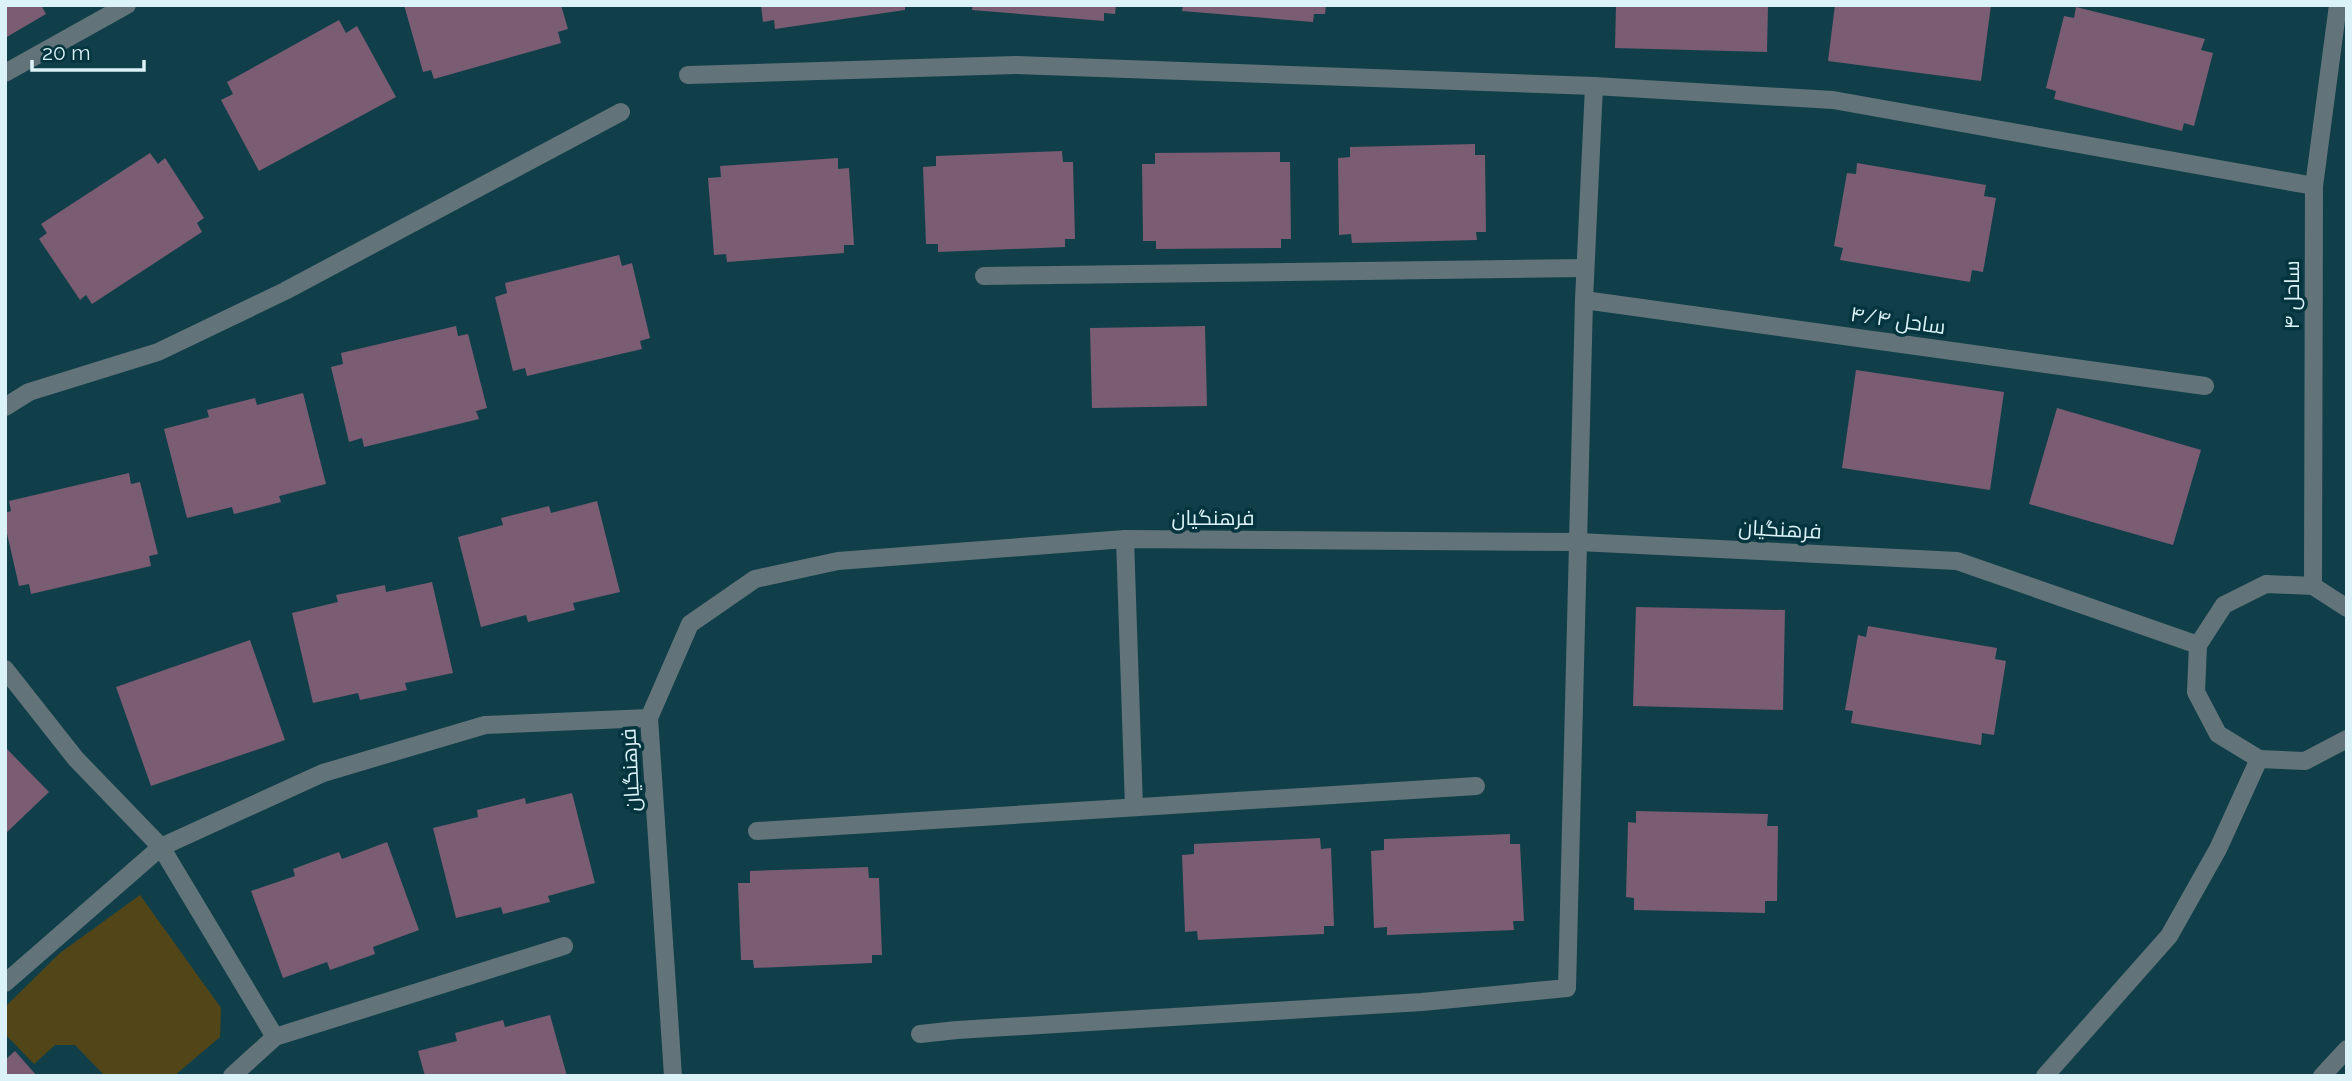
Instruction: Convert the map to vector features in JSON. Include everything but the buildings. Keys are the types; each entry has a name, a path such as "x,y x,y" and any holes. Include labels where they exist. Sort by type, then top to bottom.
{"street":[{"path":"5,73 127,5"},
{"name":"ساحل ۴","path":"2313,586 2314,186 2338,5"},
{"path":"688,75 1016,65 1594,86 1833,100 2314,186"},
{"path":"920,1034 1422,1002 1567,988 1584,300 1594,86"},
{"path":"5,407 29,393 158,352 285,290 621,112"},
{"path":"984,276 1586,268"},
{"name":"ساحل ۴/۴","path":"1584,300 2205,386"},
{"path":"1125,539 1134,807"},
{"name":"فرهنگیان","path":"673,1076 649,718 690,624 755,579 838,561 1125,539 1579,542 1957,561 2198,645"},
{"path":"2347,608 2313,586 2266,584 2224,605 2198,645 2196,692 2218,734 2259,759 2305,761 2347,739"},
{"path":"5,669 76,758 161,847 275,1037"},
{"path":"5,983 161,847 323,773 485,725 649,718"},
{"path":"2045,1076 2169,936 2218,849 2259,759"},
{"path":"757,831 1476,786"},
{"path":"232,1076 275,1037 564,946"},
{"path":"2322,1076 2347,1049"}],"shaded area":[{"path":"140,895 221,1008 220,1037 174,1076 105,1076 75,1045 55,1045 34,1064 5,1034 5,1007 60,953"}]}
